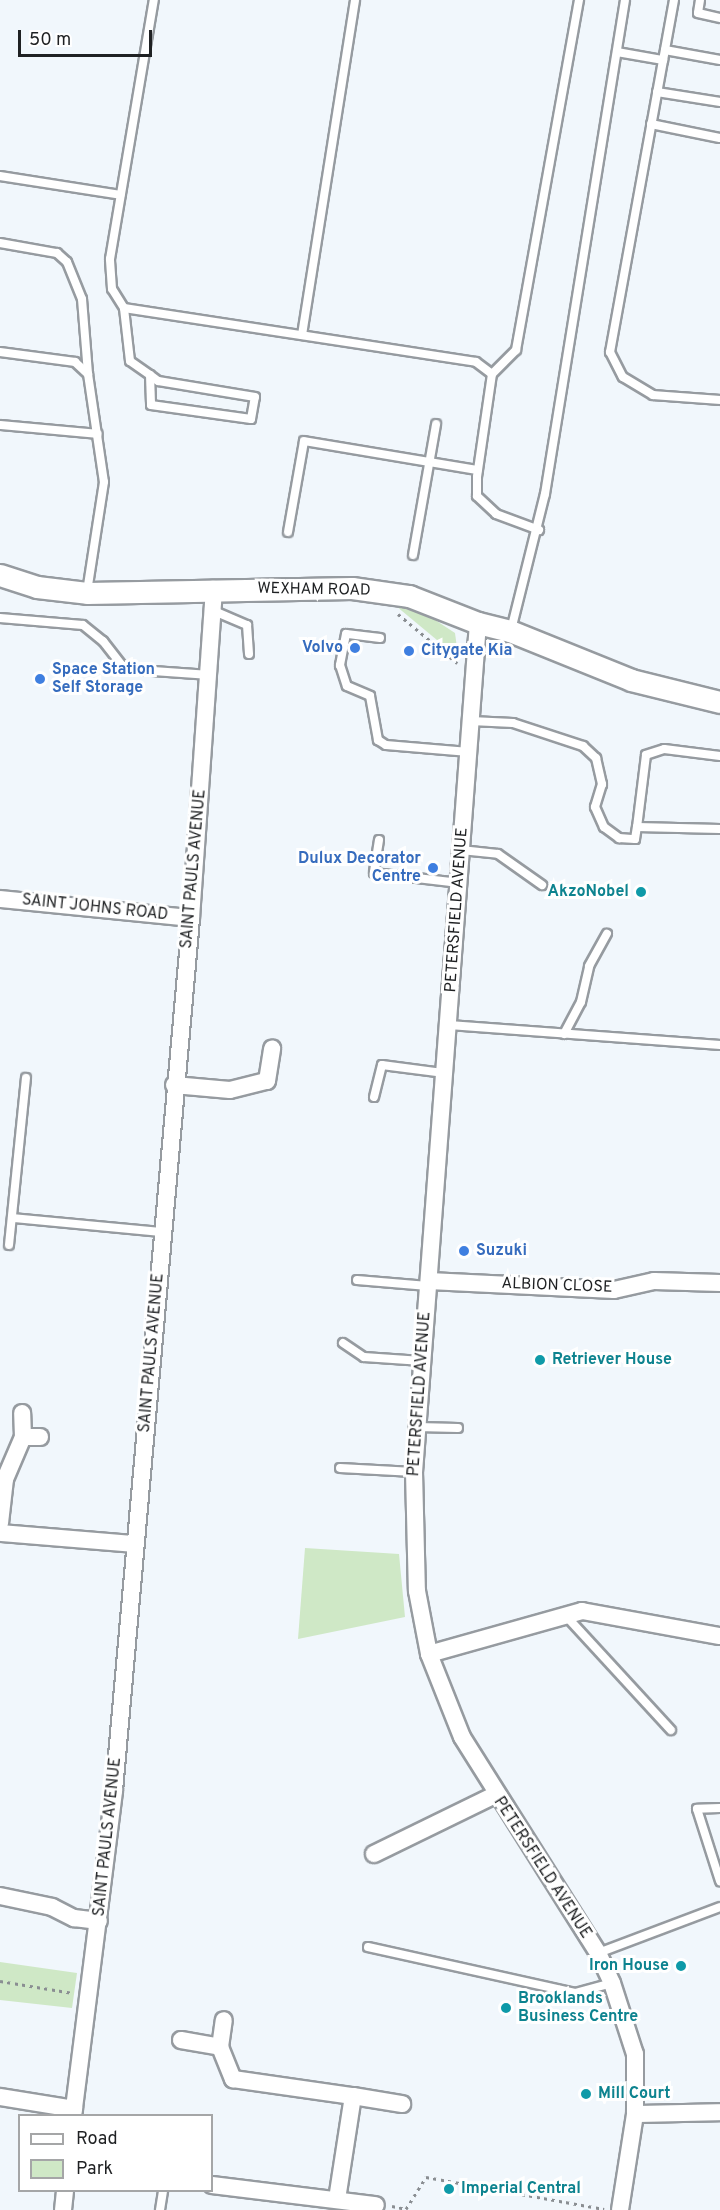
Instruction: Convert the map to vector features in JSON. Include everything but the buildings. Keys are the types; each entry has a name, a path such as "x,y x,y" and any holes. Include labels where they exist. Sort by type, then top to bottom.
{"street":[{"name":"WEXHAM ROAD","path":"0,574 37,587 87,593 214,589 369,590 409,596 478,623 510,631 631,681 720,702"},
{"name":"SAINT PAULS AVENUE","path":"74,2112 99,1921 134,1544 191,918 210,675 214,589"},
{"name":"PETERSFIELD AVENUE","path":"478,623 414,1472 417,1591 429,1654 462,1737 495,1795 598,1953 612,1983 635,2054 635,2114 620,2210"},
{"name":"SAINT JOHNS ROAD","path":"0,898 191,918"},
{"path":"174,1085 230,1090 267,1081 272,1048"},
{"name":"ALBION CLOSE","path":"428,1283 615,1290 654,1281 720,1283"},
{"path":"0,1523 5,1479 23,1437 22,1413"},
{"path":"23,1437 40,1437"},
{"path":"0,1533 134,1544"},
{"path":"429,1654 582,1611 720,1636"},
{"path":"374,1854 495,1795"},
{"path":"0,1896 52,1907 74,1918 99,1921"},
{"path":"224,2020 220,2047 233,2079 402,2104"},
{"path":"181,2040 220,2047"},
{"path":"337,2199 353,2096"},
{"path":"0,2097 74,2112"},
{"path":"635,2114 720,2112"},
{"path":"213,2185 384,2206"},
{"path":"63,2210 65,2192"}],"lane":[{"path":"150,375 151,405 251,419 255,397 158,381 150,375 129,361 124,308 112,289 110,259 154,0"},
{"path":"302,335 355,0"},
{"path":"539,530 496,514 477,496 478,470 492,374 516,350 579,0"},
{"path":"510,631 539,530 626,0"},
{"path":"674,0 610,352 623,377 653,395 720,400"},
{"path":"700,0 698,14 720,18"},
{"path":"665,50 720,60"},
{"path":"617,52 663,60"},
{"path":"657,92 720,102"},
{"path":"651,124 720,138"},
{"path":"0,176 121,195"},
{"path":"0,243 57,253 67,262 82,299 88,374 104,482 87,593"},
{"path":"124,308 476,362 492,374"},
{"path":"0,352 75,362 88,374"},
{"path":"413,555 436,424"},
{"path":"0,425 98,434"},
{"path":"288,532 304,441 478,470"},
{"path":"213,611 247,625 249,654"},
{"path":"0,618 83,625 103,641 125,669 210,675"},
{"path":"380,638 346,634 340,665 347,686 370,696 378,740 386,745 469,752"},
{"path":"471,721 513,723 583,746 596,758 602,784 595,807 604,827 619,838 635,839 646,755 664,749 720,756"},
{"path":"637,827 720,829"},
{"path":"380,840 374,873 459,884"},
{"path":"461,850 498,854 542,885"},
{"path":"564,1034 581,1002 589,966 607,934"},
{"path":"449,1025 720,1045"},
{"path":"374,1097 382,1065 444,1074"},
{"path":"9,1245 26,1078"},
{"path":"13,1218 162,1232"},
{"path":"357,1280 428,1283"},
{"path":"343,1343 364,1357 422,1362"},
{"path":"417,1427 458,1428"},
{"path":"340,1468 414,1472"},
{"path":"565,1615 671,1730"},
{"path":"720,1808 697,1809 720,1881"},
{"path":"598,1953 720,1907"},
{"path":"368,1947 575,1993 612,1983"},
{"path":"160,2210 163,2192"}],"path":[{"path":"395,611 474,677"},
{"path":"0,1981 89,1997"},
{"path":"384,2206 406,2209 426,2177 612,2210"}],"green space":[{"path":"396,606 429,616 455,633 457,648 449,650"},
{"path":"305,1548 399,1554 405,1617 298,1639"},
{"path":"0,1962 77,1973 72,2008 0,2000"}],"place":[{"name":"Volvo","path":"355,648"},
{"name":"Citygate Kia","path":"409,651"},
{"name":"Space Station Self Storage","path":"40,679"},
{"name":"Dulux Decorator Centre","path":"433,868"},
{"name":"AkzoNobel","path":"641,892"},
{"name":"Suzuki","path":"464,1251"},
{"name":"Retriever House","path":"540,1360"},
{"name":"Iron House","path":"681,1966"},
{"name":"Brooklands Business Centre","path":"506,2008"},
{"name":"Mill Court","path":"586,2094"},
{"name":"Imperial Central","path":"449,2189"}]}
